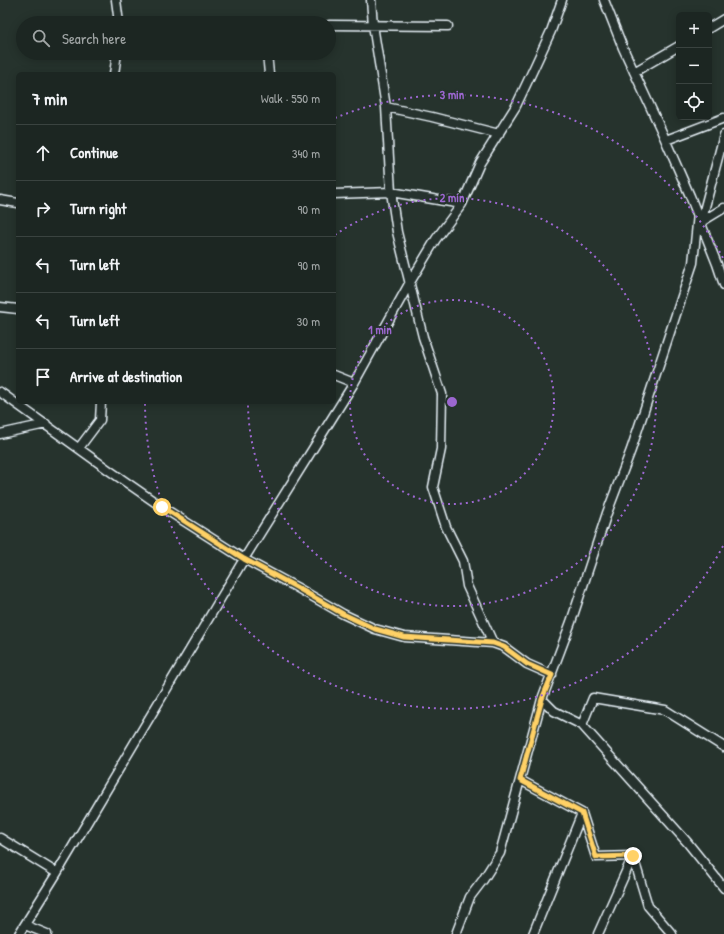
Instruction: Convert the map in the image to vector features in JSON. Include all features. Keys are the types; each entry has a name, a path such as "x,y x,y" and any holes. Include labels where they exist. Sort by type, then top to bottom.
{"street":[{"path":"116,0 118,16"},
{"path":"371,0 373,25 386,107 391,192 397,232 423,337 442,394 440,449 433,487 446,527 463,561 467,586 493,643"},
{"path":"19,934 57,873 244,559 354,382 436,239 462,204 480,163 516,106 551,31 562,0"},
{"path":"606,0 623,48 666,140 699,218 724,285"},
{"path":"712,26 724,19"},
{"path":"336,25 448,26"},
{"path":"634,72 676,48"},
{"path":"114,72 116,60"},
{"path":"268,60 269,72"},
{"path":"386,107 498,134"},
{"path":"666,140 724,118"},
{"path":"456,934 470,897 500,853 542,699 572,622 607,513 632,450 693,263 699,218 724,135"},
{"path":"336,194 391,192 462,204"},
{"path":"0,200 16,203"},
{"path":"699,218 724,208"},
{"path":"0,307 16,309"},
{"path":"336,376 354,382"},
{"path":"0,392 16,403"},
{"path":"17,404 162,507 244,559 343,614 375,629 404,637 493,643 504,647 527,664 552,675"},
{"path":"79,448 100,420 101,404"},
{"path":"0,434 46,424"},
{"path":"582,725 593,698 665,710 724,747"},
{"path":"542,699 554,711 582,725 687,842 724,888"},
{"path":"520,780 582,813 596,857 633,856"},
{"path":"533,934 582,813"},
{"path":"0,838 57,873"},
{"path":"598,934 633,856"},
{"path":"633,856 648,906 672,934"},
{"path":"25,925 47,934"}],"route":[{"path":"162,507 244,559 343,614 375,629 404,637 493,643 504,647 527,664 552,675 542,699 520,780 582,813 596,857 633,856"}]}
